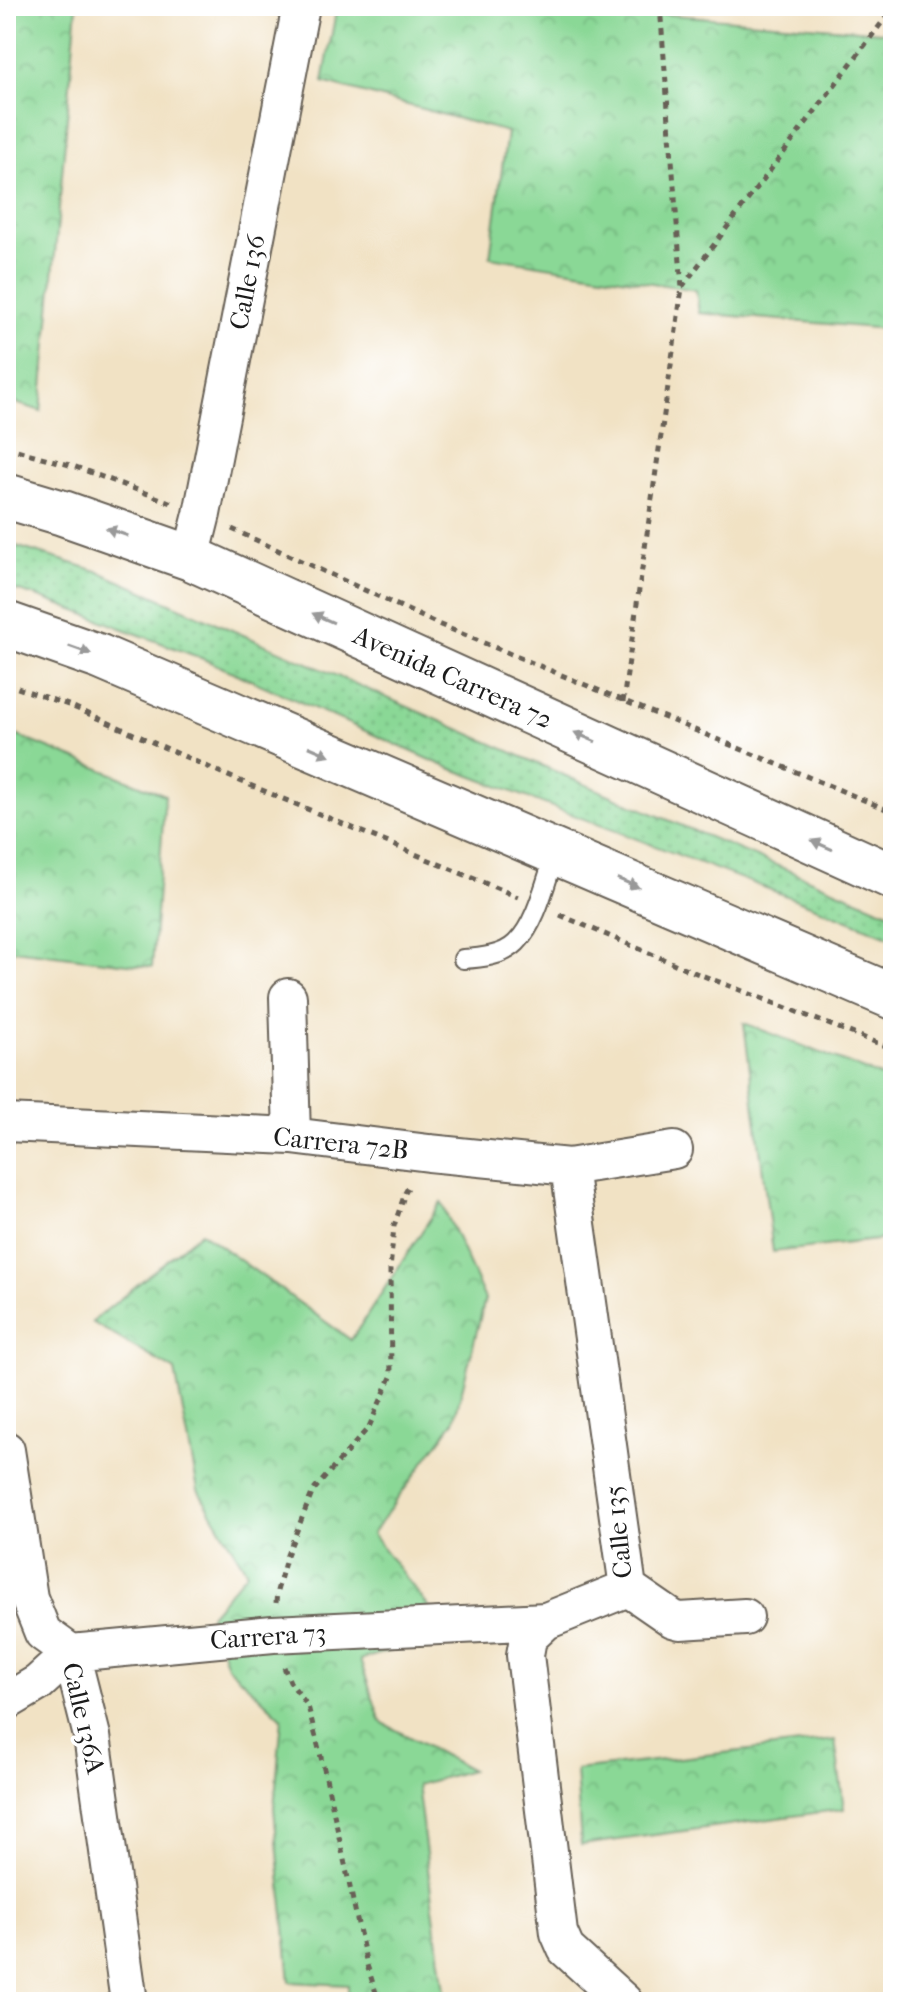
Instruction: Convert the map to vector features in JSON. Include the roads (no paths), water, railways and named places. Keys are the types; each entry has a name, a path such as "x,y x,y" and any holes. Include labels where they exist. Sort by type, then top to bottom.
{"highway":[{"name":"Avenida Carrera 72","path":"6,496 191,558 893,877"},
{"path":"6,624 100,657 893,997"}],"street":[{"name":"Calle 136","path":"191,558 301,6"},
{"path":"288,997 292,1136"},
{"name":"Carrera 72B","path":"6,1123 292,1136 569,1167 674,1150"},
{"name":"Calle 135","path":"546,1621 628,1588 569,1167"},
{"name":"Calle 136A","path":"6,1450 29,1598 43,1633 71,1653 92,1736 129,2002"},
{"path":"628,1588 680,1621 745,1617"},
{"path":"546,1621 528,1638 525,1655 559,1933 566,1949 624,2002"},
{"name":"Carrera 73","path":"71,1653 273,1634 546,1621"},
{"path":"6,1702 38,1683 71,1653"}],"lane":[{"path":"463,959 485,958 514,945 528,928 556,852"}]}
